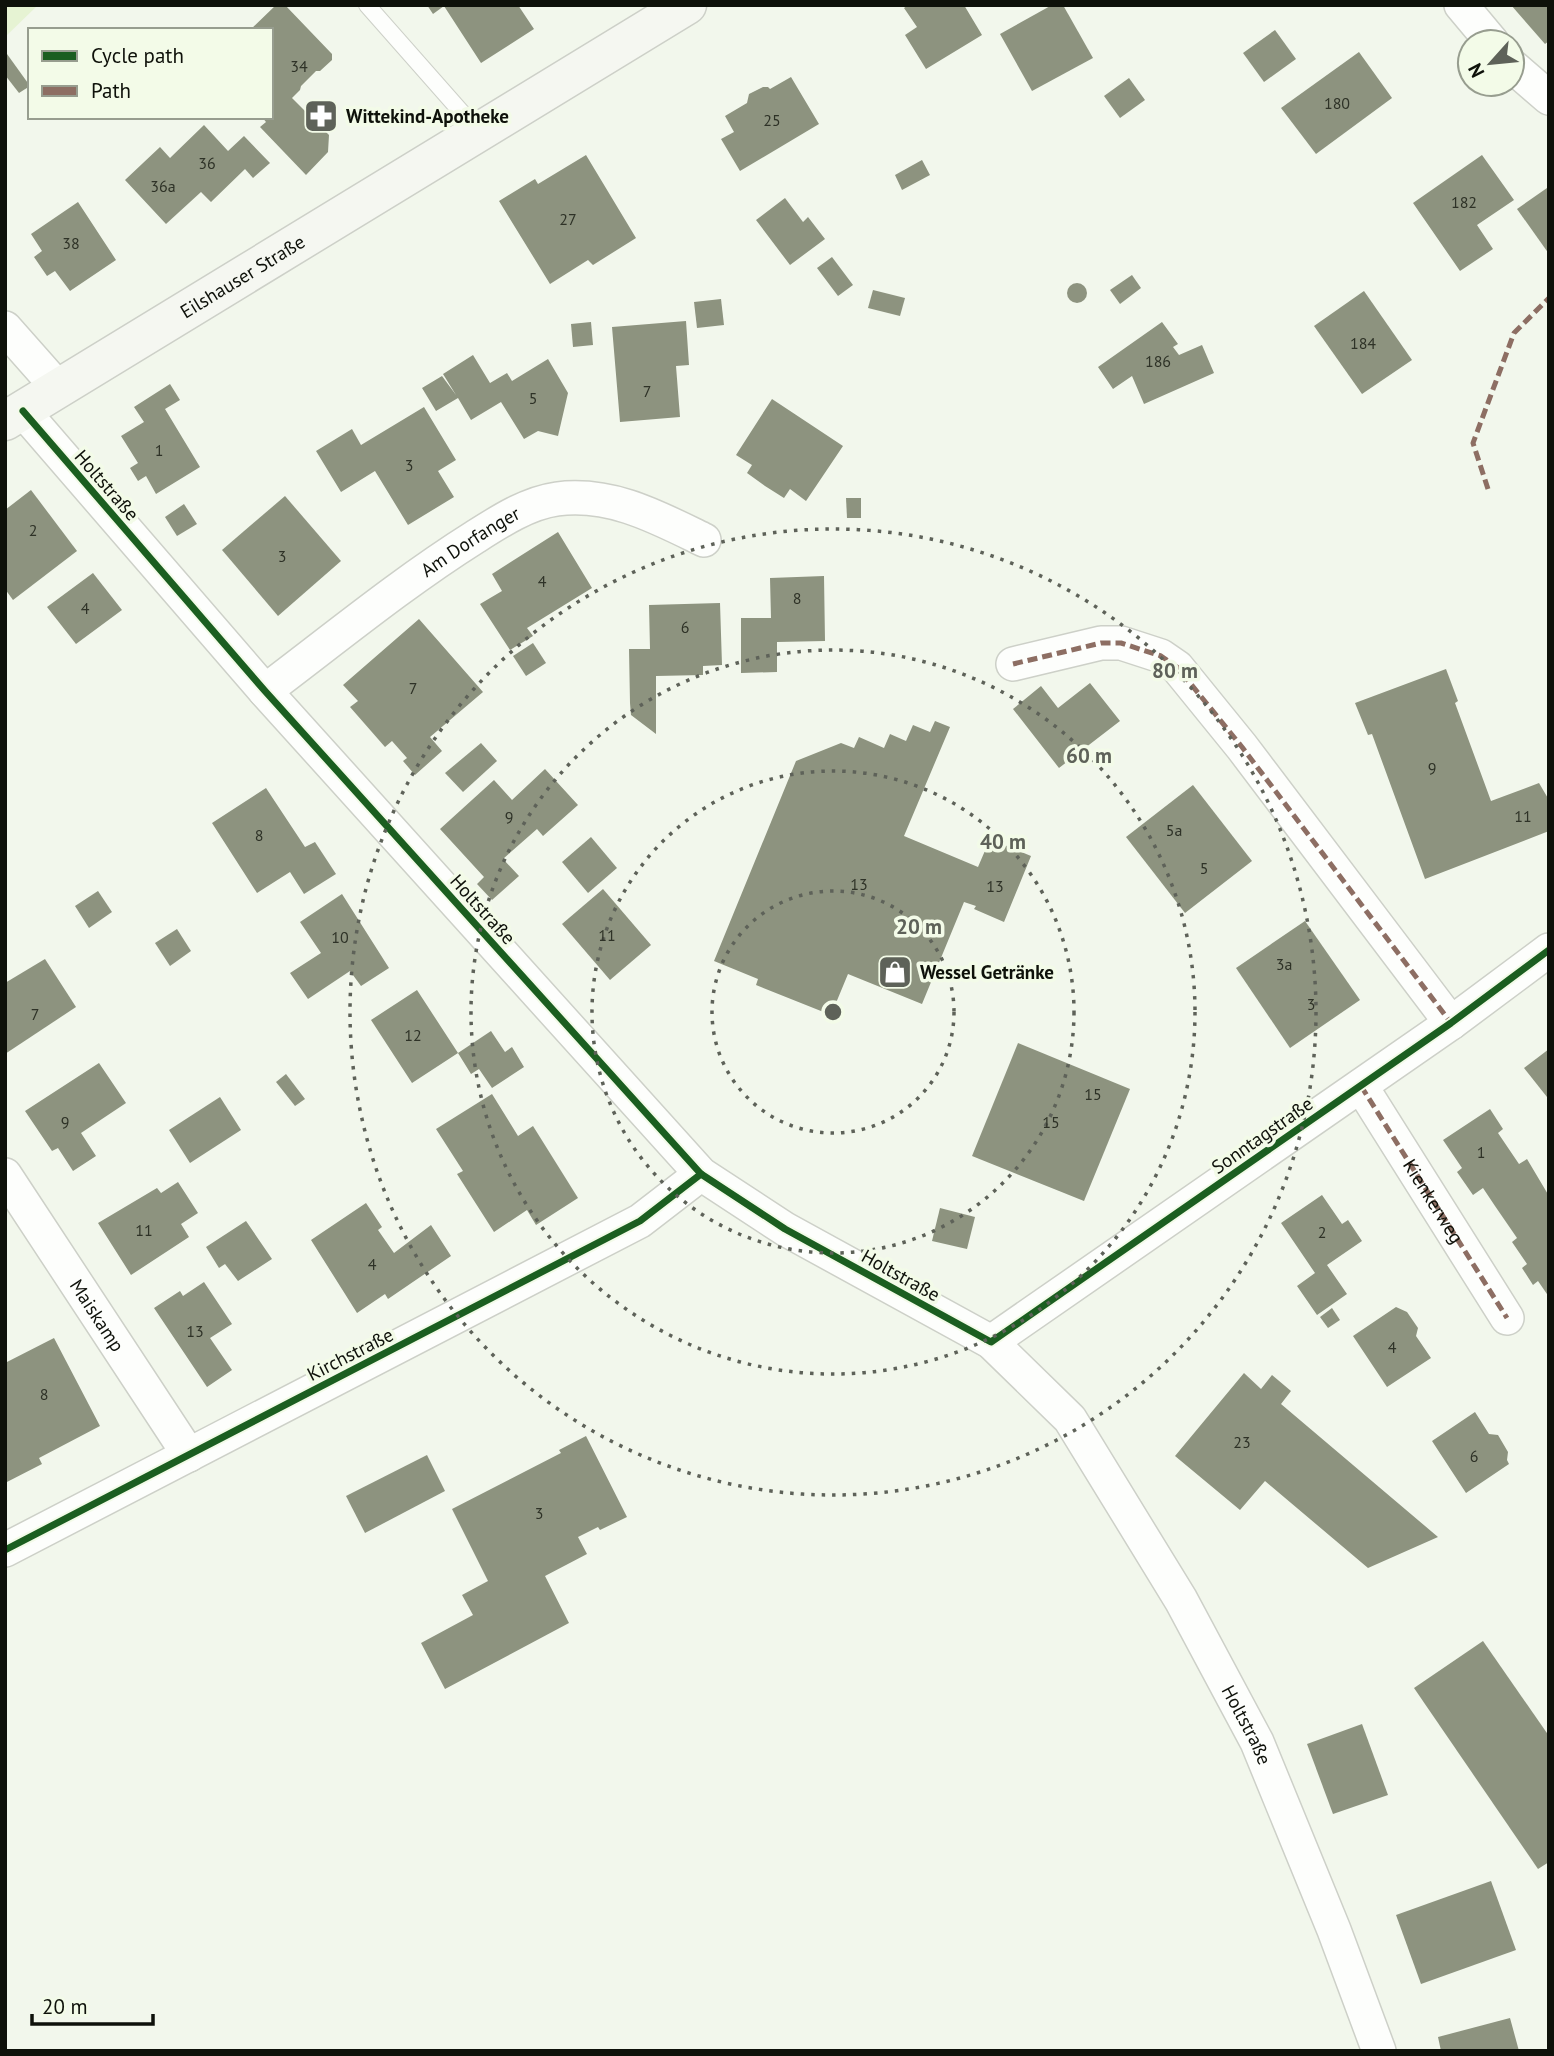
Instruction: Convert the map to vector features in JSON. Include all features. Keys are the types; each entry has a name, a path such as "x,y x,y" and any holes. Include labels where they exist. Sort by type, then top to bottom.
{"street":[{"name":"Eilshauser Straße","path":"14,416 687,5"},
{"path":"1461,5 1480,28"},
{"path":"1526,78 1549,98"},
{"path":"5,328 59,389"},
{"name":"Holtstraße","path":"14,416 701,1174 785,1229 990,1342 1070,1419 1181,1600 1257,1742 1334,1930 1379,2051"},
{"name":"Am Dorfanger","path":"264,691 436,561 495,525 537,504 574,498 611,501 644,511 704,540"},
{"path":"1013,664 1101,643 1121,643 1161,656 1177,667 1242,747 1451,1023"},
{"name":"Sonntagstraße","path":"990,1342 1451,1023 1549,950"},
{"name":"Kienkerweg","path":"1361,1086 1507,1318"},
{"name":"Kirchstraße","path":"5,1550 640,1221 701,1174"},
{"name":"Maiskamp","path":"5,1175 189,1455"}],"lane":[{"path":"367,5 479,132"}],"green space":[{"path":"5,5 38,5 5,37"}],"building":[{"path":"276,5 285,5 332,54 332,60 320,71 316,71 292,98 329,135 328,152 306,175 260,127 266,122 264,119 273,119 273,28 252,28"},
{"path":"427,5 518,5 534,29 481,63 444,6 433,14"},
{"path":"908,5 964,5 982,35 926,69 905,35 917,27 904,8"},
{"path":"1052,5 1063,5 1093,58 1032,91 1000,34"},
{"path":"1511,5 1549,5 1549,41 1545,44"},
{"path":"1275,30 1296,59 1264,82 1243,53"},
{"path":"1359,52 1392,98 1316,154 1281,108"},
{"path":"7,54 28,83 28,87 19,93 5,75"},
{"path":"791,77 819,124 740,171 721,139 734,132 725,116 747,103 749,94 763,87 770,89"},
{"path":"1129,78 1145,100 1120,118 1104,96"},
{"path":"204,125 228,151 244,136 270,163 253,178 245,169 211,202 201,192 166,224 125,180 160,147 170,158"},
{"path":"586,155 636,238 593,265 588,260 550,284 499,201 535,179 538,184"},
{"path":"1482,155 1514,200 1477,225 1493,249 1460,271 1413,203"},
{"path":"922,160 930,175 902,190 895,175"},
{"path":"1547,188 1549,191 1549,254 1517,209"},
{"path":"785,198 803,222 808,217 825,239 790,265 756,220"},
{"path":"78,202 116,260 70,291 55,271 47,276 34,257 42,251 31,234"},
{"path":"832,257 853,285 838,296 817,268"},
{"path":"1132,275 1141,288 1120,304 1110,290"},
{"path":"1077,283 1084,286 1087,293 1084,300 1077,303 1070,300 1067,293 1070,286"},
{"path":"873,290 905,298 900,316 868,308"},
{"path":"1364,291 1412,360 1362,394 1314,326"},
{"path":"721,299 724,325 697,328 694,302"},
{"path":"686,321 689,365 676,366 680,417 620,422 612,327"},
{"path":"591,322 593,345 573,347 571,324"},
{"path":"1162,322 1178,344 1173,347 1179,355 1202,345 1214,373 1144,404 1132,376 1113,389 1098,367"},
{"path":"473,355 490,383 507,373 512,381 548,359 568,393 558,436 538,431 524,439 501,402 471,420 458,398 436,411 422,388 442,376 456,395 443,374"},
{"path":"170,384 180,400 165,409 200,467 156,494 146,476 138,481 130,468 138,463 121,436 144,422 134,407"},
{"path":"772,399 843,446 806,501 790,489 784,498 765,486 747,473 752,465 736,455"},
{"path":"424,407 456,460 438,471 454,497 408,525 375,471 341,492 316,451 352,429 361,445"},
{"path":"31,490 77,551 13,600 5,589 5,510"},
{"path":"285,496 341,561 278,616 222,550"},
{"path":"846,498 861,498 861,518 847,518"},
{"path":"184,504 197,524 177,536 165,517"},
{"path":"558,532 592,588 527,628 533,636 510,650 480,604 502,591 492,574"},
{"path":"93,573 122,610 76,644 47,607"},
{"path":"824,576 825,641 777,642 777,672 741,673 741,618 771,618 770,578"},
{"path":"720,603 722,665 703,666 703,675 656,676 656,734 631,715 630,703 629,649 650,649 649,605"},
{"path":"419,619 483,692 430,737 442,751 415,775 403,761 407,758 392,741 385,747 350,707 358,701 343,685"},
{"path":"533,643 546,663 526,676 513,656"},
{"path":"1446,669 1458,701 1455,703 1491,801 1539,783 1549,800 1549,831 1425,879 1372,734 1368,735 1355,703"},
{"path":"1090,683 1120,721 1059,768 1013,709 1041,686 1058,708"},
{"path":"935,721 950,727 904,836 978,867 990,839 1031,856 1004,922 964,902 922,1004 848,974 831,1015 756,985 758,979 714,961 796,761 841,743 854,748 859,737 884,748 890,734 906,741 913,725 930,732"},
{"path":"481,743 497,761 463,792 445,773"},
{"path":"545,769 578,805 543,836 537,829 503,859 519,876 492,900 477,884 484,877 440,829 494,780 512,800"},
{"path":"1193,785 1252,861 1185,913 1126,837"},
{"path":"266,788 305,847 315,842 336,874 304,894 290,872 257,893 212,823"},
{"path":"591,837 617,868 588,893 562,862"},
{"path":"603,889 651,945 610,980 562,924"},
{"path":"98,891 112,912 89,928 75,906"},
{"path":"342,894 389,968 361,986 350,971 308,999 290,973 321,953 300,922"},
{"path":"1305,921 1360,1000 1290,1048 1236,968"},
{"path":"177,929 191,951 170,966 155,943"},
{"path":"45,959 76,1007 5,1054 5,983"},
{"path":"417,990 458,1053 412,1083 371,1020"},
{"path":"491,1031 505,1052 512,1047 524,1067 492,1088 479,1069 471,1074 458,1053"},
{"path":"1018,1043 1130,1089 1084,1201 972,1156"},
{"path":"1549,1049 1549,1095 1547,1097 1524,1068"},
{"path":"99,1063 126,1103 81,1133 96,1156 73,1171 58,1148 52,1151 25,1111"},
{"path":"286,1074 305,1099 295,1106 276,1082"},
{"path":"492,1094 518,1136 533,1126 578,1198 536,1225 527,1210 494,1232 457,1174 463,1171 436,1129"},
{"path":"220,1097 241,1130 190,1163 169,1130"},
{"path":"1490,1109 1503,1129 1498,1133 1519,1164 1527,1159 1549,1196 1549,1297 1538,1281 1533,1285 1522,1268 1527,1264 1512,1242 1517,1238 1483,1188 1473,1195 1457,1172 1462,1168 1443,1140"},
{"path":"178,1182 198,1213 181,1224 189,1237 131,1275 98,1223 157,1188 161,1193"},
{"path":"1322,1195 1342,1224 1348,1220 1362,1241 1327,1265 1347,1294 1317,1315 1297,1286 1315,1273 1281,1223"},
{"path":"366,1203 382,1227 378,1230 394,1253 431,1225 451,1256 388,1299 385,1294 357,1313 311,1240"},
{"path":"940,1208 975,1217 967,1249 932,1241"},
{"path":"246,1221 272,1259 238,1281 225,1264 219,1268 206,1247"},
{"path":"204,1282 232,1324 210,1338 232,1370 207,1387 154,1308 180,1291 183,1296"},
{"path":"1396,1307 1407,1312 1418,1328 1416,1336 1431,1358 1387,1387 1353,1336"},
{"path":"1332,1308 1340,1320 1328,1328 1320,1317"},
{"path":"54,1338 100,1426 39,1458 42,1464 5,1483 5,1363"},
{"path":"1244,1373 1261,1389 1272,1375 1291,1391 1281,1404 1438,1537 1368,1568 1265,1481 1240,1510 1175,1456"},
{"path":"1475,1412 1489,1434 1498,1435 1508,1452 1509,1464 1466,1493 1432,1441"},
{"path":"586,1436 627,1517 578,1537 587,1554 545,1576 569,1623 445,1689 421,1643 473,1615 462,1595 488,1581 452,1509 561,1453 559,1450"},
{"path":"427,1455 445,1491 365,1533 346,1496"},
{"path":"1483,1641 1549,1736 1549,1862 1538,1869 1414,1688"},
{"path":"1362,1724 1388,1795 1333,1814 1307,1744"},
{"path":"1491,1881 1516,1950 1421,1984 1396,1915"},
{"path":"1510,2018 1519,2051 1441,2051 1438,2037"}],"marked path":[{"path":"1488,489 1473,443 1514,333 1549,298"},
{"path":"1013,664 1101,643 1121,643 1161,656 1177,667 1242,747 1451,1023"},
{"path":"1361,1086 1507,1318"}],"cycle path":[{"path":"23,411 265,691 701,1174 785,1229 991,1342 1451,1023 1549,950"},
{"path":"5,1550 640,1221 701,1174"}],"place":[{"name":"Wittekind-Apotheke","path":"321,116"},
{"name":"Wessel Getränke","path":"895,972"}]}
